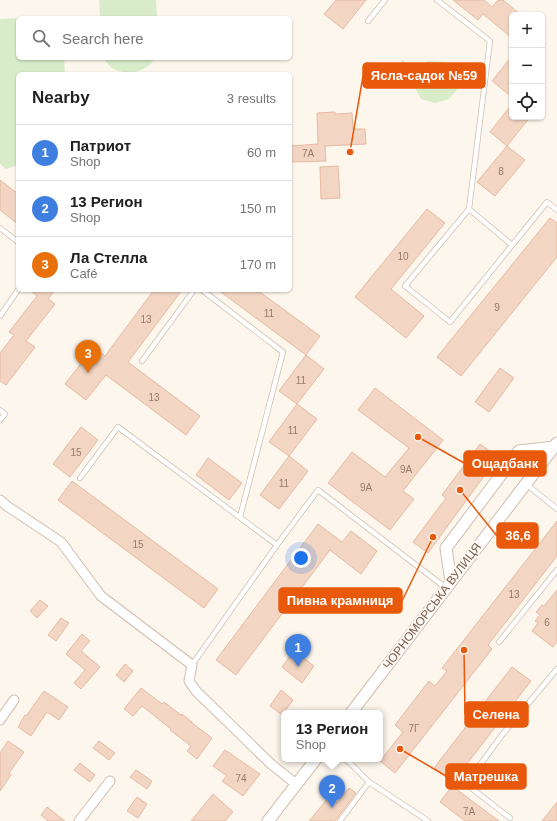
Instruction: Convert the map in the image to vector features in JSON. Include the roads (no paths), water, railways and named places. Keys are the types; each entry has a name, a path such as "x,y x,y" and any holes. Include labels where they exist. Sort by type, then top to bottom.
{"street":[{"name":"ЧОРНОМОРСЬКА ВУЛИЦЯ","path":"353,710 556,445"},
{"path":"448,585 446,548 519,451 556,445"},
{"path":"2,506 61,542 101,596 192,665 189,681 196,691 271,764 296,784"},
{"path":"0,720 14,700"},
{"path":"268,821 314,762"},
{"path":"79,821 110,781"}],"lane":[{"path":"368,21 385,0"},
{"path":"437,0 490,41 469,209 405,286 450,322 547,202 557,210"},
{"path":"469,209 512,245"},
{"path":"0,228 16,240"},
{"path":"0,316 17,292"},
{"path":"142,361 193,292"},
{"path":"205,292 283,352 240,517"},
{"path":"0,410 4,414 0,420"},
{"path":"80,478 118,427 277,545"},
{"path":"526,484 557,509"},
{"path":"192,665 318,490 448,585"},
{"path":"499,642 557,570"},
{"path":"510,818 466,784 502,735 557,669"},
{"path":"348,762 369,782 428,821"},
{"path":"340,821 369,782"}],"place":[{"name":"Ясла-садок №59","path":"350,152"},
{"name":"Ла Стелла","path":"88,373"},
{"name":"Ощадбанк","path":"418,437"},
{"name":"36,6","path":"460,490"},
{"name":"Пивна крамниця","path":"433,537"},
{"name":"Селена","path":"464,650"},
{"name":"Патриот","path":"298,667"},
{"name":"Матрешка","path":"400,749"},
{"name":"13 Регион","path":"332,808"}]}
